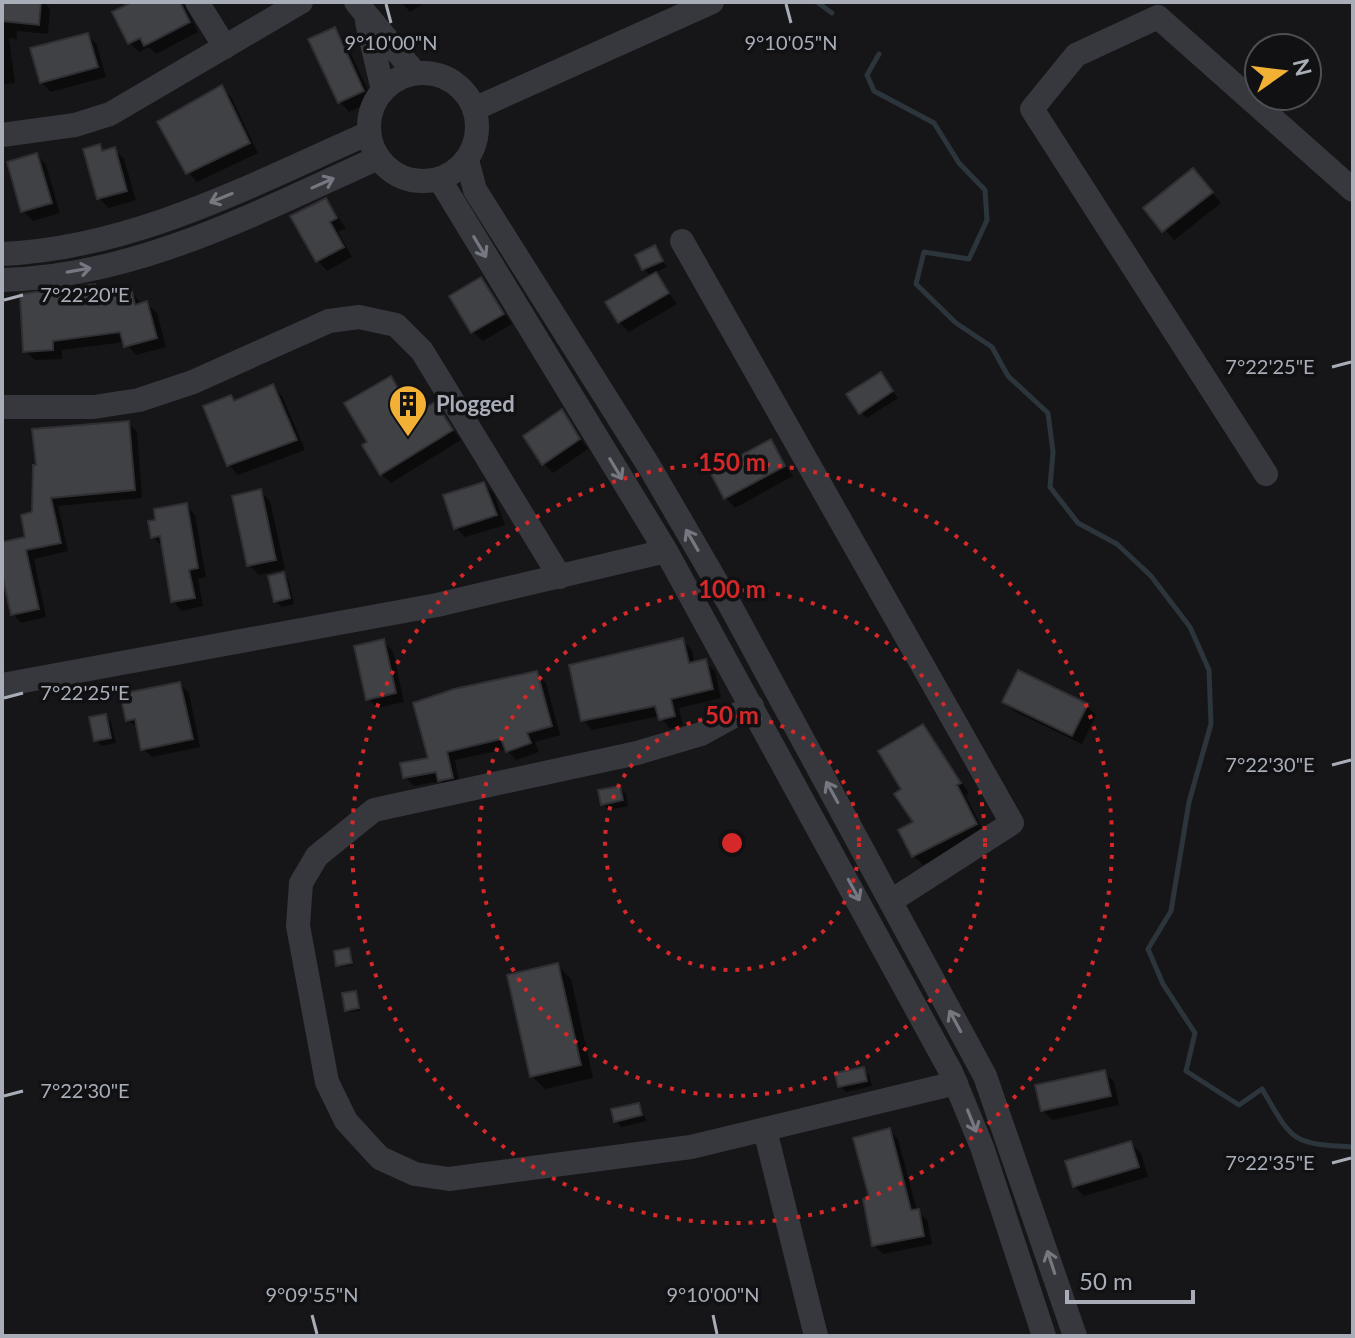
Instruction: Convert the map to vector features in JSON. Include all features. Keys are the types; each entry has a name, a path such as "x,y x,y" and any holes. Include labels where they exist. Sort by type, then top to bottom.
{"street":[{"path":"197,2 225,47"},
{"path":"2,135 38,132 110,114 301,2"},
{"path":"474,109 712,2"},
{"path":"362,11 415,73"},
{"path":"362,11 383,90"},
{"path":"1266,474 1032,109 1076,55 1158,17 1353,190"},
{"path":"415,73 434,74 451,80 465,93 474,109 476,135 467,160 455,172 440,180 422,183 405,179 390,171 378,158 369,133 373,106 383,90 398,78 415,73"},
{"path":"2,254 86,243 141,231 369,133"},
{"path":"2,280 76,271 147,257 378,158"},
{"path":"467,160 475,190 649,466 731,607 985,1076 1075,1336"},
{"path":"440,180 666,551 956,1083 982,1147 1044,1336"},
{"path":"682,241 1012,823 891,901"},
{"path":"2,407 94,407 139,400 193,382 329,321 359,317 396,325 422,351 560,577"},
{"path":"2,685 437,605 666,551"},
{"path":"752,706 701,734 637,753 374,810 317,856 301,883 298,926 327,1082 346,1121 380,1158 415,1174 449,1179 691,1147 956,1083"},
{"path":"765,1130 816,1336"}],"building":[{"path":"2,2 41,2 39,25 2,21"},
{"path":"132,2 180,2 190,22 144,46 140,38 128,44 112,12"},
{"path":"335,27 364,91 338,103 308,39"},
{"path":"88,33 98,67 40,83 30,48"},
{"path":"222,85 250,143 186,174 157,122"},
{"path":"100,144 102,151 115,147 127,191 97,199 83,149"},
{"path":"37,153 52,203 21,212 7,162"},
{"path":"1193,168 1213,192 1162,232 1143,208"},
{"path":"326,198 337,218 330,222 344,247 316,262 290,216"},
{"path":"655,245 663,261 642,270 635,255"},
{"path":"656,272 669,293 618,323 605,302"},
{"path":"481,277 504,314 471,333 449,296"},
{"path":"95,284 97,298 131,288 135,305 147,301 157,338 124,347 120,332 53,341 53,350 23,352 20,294"},
{"path":"881,372 893,391 859,414 846,394"},
{"path":"391,376 413,415 435,402 453,430 380,475 362,445 367,442 344,403"},
{"path":"273,384 297,440 227,466 203,406 231,395 234,401"},
{"path":"562,409 580,439 542,465 523,436"},
{"path":"129,421 135,490 51,498 61,543 26,550 39,609 11,615 2,574 2,542 25,537 21,515 32,512 33,465 36,465 32,429"},
{"path":"771,439 785,466 724,499 710,472"},
{"path":"484,482 497,515 454,529 443,495"},
{"path":"261,489 276,560 247,566 232,496"},
{"path":"187,503 198,568 189,570 195,598 171,602 160,536 151,538 148,521 155,520 154,509"},
{"path":"284,572 290,598 274,602 268,576"},
{"path":"683,638 689,663 706,659 713,689 671,699 675,716 659,720 655,706 581,721 569,665"},
{"path":"384,639 396,693 366,700 354,646"},
{"path":"1018,670 1088,704 1072,736 1002,702"},
{"path":"537,671 552,726 527,733 531,743 506,752 501,739 447,752 453,778 438,781 436,772 403,778 400,763 428,758 413,703 454,689"},
{"path":"180,682 193,739 141,750 135,719 126,721 120,694"},
{"path":"106,714 111,738 94,741 89,717"},
{"path":"923,724 961,783 957,785 977,824 912,857 898,830 913,822 894,794 901,789 878,751"},
{"path":"620,786 623,800 601,805 598,790"},
{"path":"349,948 352,963 336,966 334,951"},
{"path":"558,963 581,1065 530,1077 507,975"},
{"path":"356,991 359,1008 345,1011 342,993"},
{"path":"864,1067 867,1081 838,1087 835,1073"},
{"path":"1105,1070 1111,1096 1041,1111 1035,1085"},
{"path":"639,1103 642,1115 614,1122 611,1109"},
{"path":"890,1128 911,1210 919,1209 924,1236 872,1246 863,1199 869,1197 853,1138"},
{"path":"1131,1141 1139,1167 1073,1187 1065,1161"}],"waterway":[{"path":"817,2 832,13"},
{"path":"879,54 867,75 874,91 934,123 959,163 985,190 987,220 969,259 924,252 916,284 956,323 992,347 1008,376 1048,413 1053,452 1050,487 1078,523 1117,544 1151,576 1190,627 1209,670 1211,724 1189,802 1171,911 1148,949 1163,984 1195,1033 1186,1071 1239,1105 1262,1089 1280,1120 1296,1136 1317,1144 1353,1147"}],"place":[{"name":"Plogged","path":"408,438"}]}
